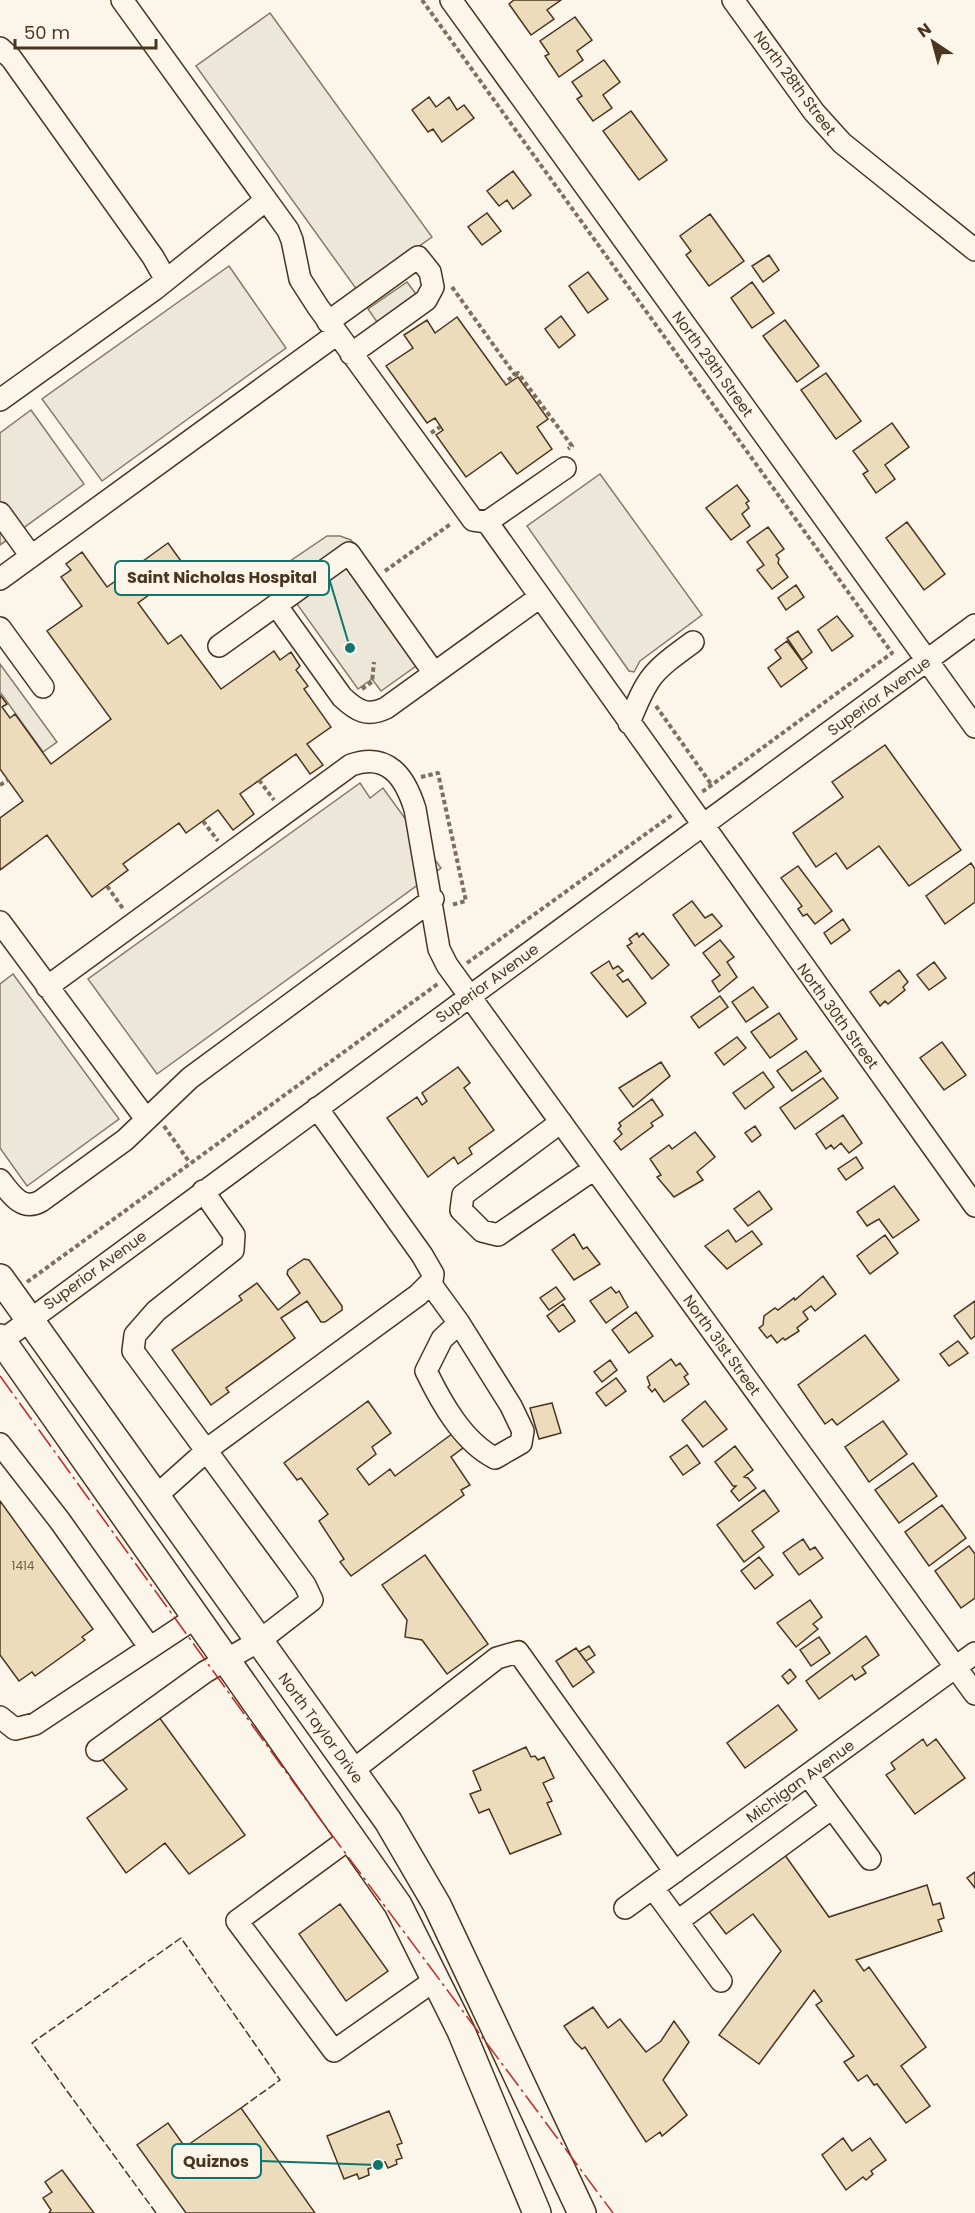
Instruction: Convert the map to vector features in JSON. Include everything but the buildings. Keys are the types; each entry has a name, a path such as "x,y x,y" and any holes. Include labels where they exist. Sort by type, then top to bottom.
{"main road":[{"name":"North Taylor Drive","path":"9,1277 30,1318 155,1497 388,1821 437,1905 582,2213"},
{"path":"1,1340 398,1905 460,2031 537,2213"},
{"path":"520,2172 526,2213"}],"street":[{"path":"122,0 288,230 300,279 332,328 466,513 473,520 487,522 564,460"},
{"name":"North 29th Street","path":"451,0 975,727"},
{"name":"North 28th Street","path":"733,0 814,112 842,143 975,250"},
{"path":"0,48 16,66 153,257 166,280"},
{"path":"0,400 166,280 266,200"},
{"path":"0,579 332,328 418,257 433,279 430,296 351,354"},
{"path":"0,513 31,556"},
{"name":"North 30th Street","path":"487,522 975,1206"},
{"path":"219,646 349,553 435,673"},
{"path":"276,605 346,701 363,713 375,713 540,597"},
{"name":"Superior Avenue","path":"1,1340 975,626"},
{"path":"0,628 43,687"},
{"path":"629,723 643,688 655,670 693,642"},
{"name":"North 31st Street","path":"46,987 351,765 364,760 383,763 391,768 407,788 415,809 439,903 439,949 461,967 470,996 975,1694"},
{"path":"0,1180 20,1202 36,1204 124,1140 190,1078 439,903"},
{"path":"0,922 8,950 46,987 146,1119"},
{"path":"155,1497 205,1451 418,1295 430,1283 433,1274 422,1255 317,1108"},
{"path":"561,1122 463,1195 461,1210 482,1231 498,1236 594,1168"},
{"path":"97,1750 205,1672 259,1641 306,1606 312,1596 133,1351 135,1335 156,1311 233,1250 234,1235 203,1191"},
{"path":"430,1283 459,1323 511,1406 523,1431 521,1443 495,1458 480,1450 462,1429 436,1391 426,1371 442,1340 459,1323"},
{"path":"0,1444 53,1512 150,1648"},
{"path":"0,1718 15,1729 35,1724 195,1618"},
{"path":"352,1771 497,1658 518,1652 675,1872"},
{"name":"Michigan Avenue","path":"625,1908 975,1653"},
{"path":"808,1775 870,1859"},
{"path":"678,1921 832,1808"},
{"path":"350,1838 237,1921 334,2051 435,1980"},
{"path":"653,1888 721,1982"}],"path":[{"path":"9,1277 25,1284 687,805 711,784 892,653 422,0"},
{"path":"426,268 434,262 515,375"},
{"path":"504,383 518,373 572,447 564,460"},
{"path":"426,437 440,427"},
{"path":"370,582 466,513"},
{"path":"346,701 372,682 374,662"},
{"path":"643,688 711,784"},
{"path":"417,778 438,773 466,901 439,903"},
{"path":"0,786 8,780"},
{"path":"259,780 276,803"},
{"path":"203,821 220,844 229,838"},
{"path":"107,886 126,913"},
{"path":"461,967 464,954"}],"shaded area":[{"path":"270,13 432,237 357,290 196,66"},
{"path":"229,266 286,348 102,481 42,399"},
{"path":"407,282 416,294 377,322 368,309"},
{"path":"31,410 84,484 0,545 0,433"},
{"path":"600,474 702,615 640,661 634,672 629,671 527,526"},
{"path":"327,536 340,536 351,540 433,654 381,691 372,679 358,689 274,572"},
{"path":"0,664 57,742 43,752 0,692"},
{"path":"360,783 370,798 383,788 441,868 157,1074 88,979"},
{"path":"13,974 119,1119 27,1186 0,1148 0,984"}],"fence":[{"path":"156,2213 32,2043 181,1938 280,2080 241,2108"}],"power":[{"path":"0,1376 320,1819 613,2213"}],"place":[{"name":"Saint Nicholas Hospital","path":"350,648"},
{"name":"Quiznos","path":"378,2165"}]}
